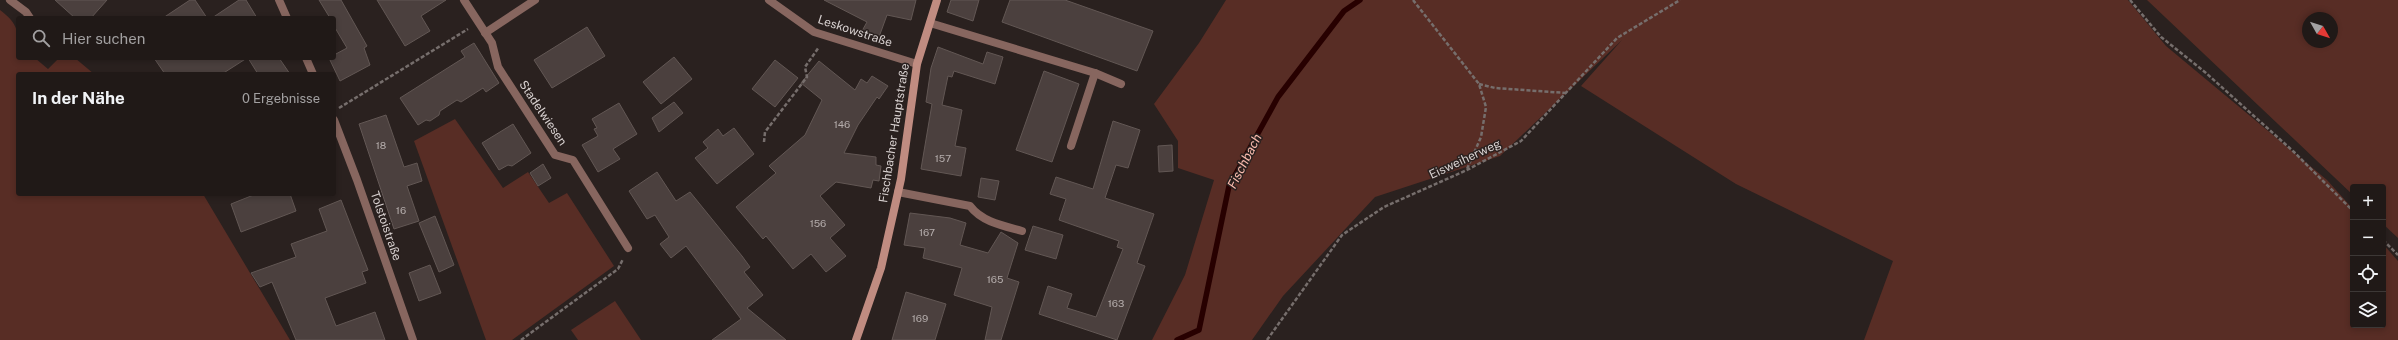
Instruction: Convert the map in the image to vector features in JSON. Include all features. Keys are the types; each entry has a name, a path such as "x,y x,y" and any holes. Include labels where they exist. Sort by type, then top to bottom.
{"main road":[{"name":"Fischbacher Hauptstraße","path":"856,340 881,268 898,192 917,64 938,0"}],"street":[{"path":"10,0 26,12 29,16"},
{"path":"279,0 286,16"},
{"name":"Stadelwiesen","path":"464,0 492,43 498,67 555,155 574,160 628,248"},
{"path":"485,33 535,0"},
{"name":"Leskowstraße","path":"769,0 814,32 917,64"},
{"path":"930,23 1095,73 1121,84"},
{"path":"307,60 312,72"},
{"path":"1071,146 1095,73"},
{"name":"Tolstoistraße","path":"336,125 357,180 412,340"},
{"path":"898,192 970,206 975,214 995,223 1022,231"}],"path":[{"path":"1413,0 1479,84 1486,107 1480,137 1467,170"},
{"name":"Eisweiherweg","path":"1267,340 1342,235 1384,206 1467,170 1521,141 1617,38 1680,0"},
{"path":"2130,0 2161,37 2206,73 2294,152 2350,208"},
{"path":"336,111 478,22"},
{"path":"764,142 765,132 807,77 805,67 828,36"},
{"path":"1479,84 1495,88 1566,93"},
{"path":"2386,243 2398,255"},
{"path":"521,340 618,269 628,248"}],"shaded area":[{"path":"1226,0 2128,0 2166,46 2327,180 2350,206 2350,328 2386,328 2386,247 2398,261 2398,340 1864,340 1893,261 1736,184 1581,86 1622,40 1500,156 1375,197 1283,296 1252,340 1152,340 1185,275 1214,180 1178,168 1178,141 1154,104 1199,43"},
{"path":"2147,0 2398,0 2398,238 2386,227 2386,184 2350,184 2350,192"},
{"path":"0,10 12,21 16,28 16,60 37,60 48,69 57,60 77,60 92,72 16,72 16,196 204,196 290,340 0,340"},
{"path":"455,119 503,188 528,172 549,203 567,193 614,266 512,340 486,340 414,141"},
{"path":"615,301 641,340 578,340 571,330"}],"building":[{"path":"55,0 107,0 93,16 73,16"},
{"path":"190,0 195,0 206,16 166,16"},
{"path":"239,0 246,0 256,16 215,16"},
{"path":"319,0 341,0 367,46 364,48 370,65 340,81 330,60 336,60 336,54 347,48 336,29 336,16 329,16"},
{"path":"377,0 446,0 421,16 430,31 405,46"},
{"path":"824,0 916,0 911,20 887,15 879,37 862,31 867,22"},
{"path":"951,0 979,0 973,21 947,12"},
{"path":"1010,0 1065,0 1153,31 1137,71 1002,22"},
{"path":"587,27 605,56 552,88 534,60"},
{"path":"474,43 499,83 486,92 483,88 461,102 457,100 440,111 439,115 430,121 426,120 418,125 400,98 465,57 461,51"},
{"path":"938,47 983,64 987,52 1003,57 995,84 954,71 952,77 948,76 942,105 962,110 955,146 966,148 961,176 921,169 932,104 926,102 931,68"},
{"path":"674,57 692,79 661,104 643,82"},
{"path":"155,60 244,60 225,72 164,72"},
{"path":"249,60 280,60 289,72 257,72"},
{"path":"775,60 798,78 775,107 752,89"},
{"path":"819,61 855,90 861,79 867,83 872,76 888,86 879,99 877,97 858,125 844,153 876,157 876,165 881,166 879,181 873,180 871,188 836,182 820,196 845,225 830,238 846,256 826,272 811,254 793,269 766,236 763,239 736,207 776,173 769,166 805,135 822,100 801,83"},
{"path":"1044,71 1079,84 1052,162 1016,150"},
{"path":"674,102 683,113 659,132 652,118"},
{"path":"619,103 637,134 613,149 620,159 598,172 582,145 598,136 594,129 597,128 592,119"},
{"path":"386,115 404,167 417,163 422,181 407,186 419,221 394,229 359,124"},
{"path":"1113,121 1140,130 1128,168 1116,165 1105,198 1154,214 1137,263 1145,266 1117,340 1039,314 1048,286 1072,294 1067,308 1096,317 1123,249 1117,247 1119,241 1059,220 1066,199 1050,194 1056,177 1093,189"},
{"path":"513,124 531,153 512,166 508,165 499,170 482,143"},
{"path":"734,128 754,154 717,184 695,158 708,148 703,142 718,129 723,136"},
{"path":"1172,145 1173,171 1159,172 1158,146"},
{"path":"543,164 551,178 538,186 530,173"},
{"path":"657,172 676,201 690,192 742,256 750,267 744,272 763,295 747,308 786,340 712,340 741,319 686,246 671,258 660,244 669,237 655,215 647,219 629,191"},
{"path":"981,178 999,181 995,200 978,197"},
{"path":"251,196 291,196 296,211 241,232 231,204"},
{"path":"341,200 368,270 362,272 366,283 325,298 336,326 375,312 385,340 296,340 272,282 260,287 251,273 296,257 291,244 327,231 319,209"},
{"path":"910,213 950,218 966,223 960,245 988,253 1001,232 1018,243 1007,278 1019,282 1001,340 985,340 992,307 954,295 962,268 923,258 925,248 904,245"},
{"path":"435,216 454,265 439,272 419,223"},
{"path":"1033,226 1063,235 1056,259 1025,250"},
{"path":"430,265 441,293 419,301 409,273"},
{"path":"906,292 946,304 935,340 892,340"}],"waterway":[{"name":"Fischbach","path":"1177,340 1199,330 1229,186 1278,97 1344,11 1360,0"}]}
